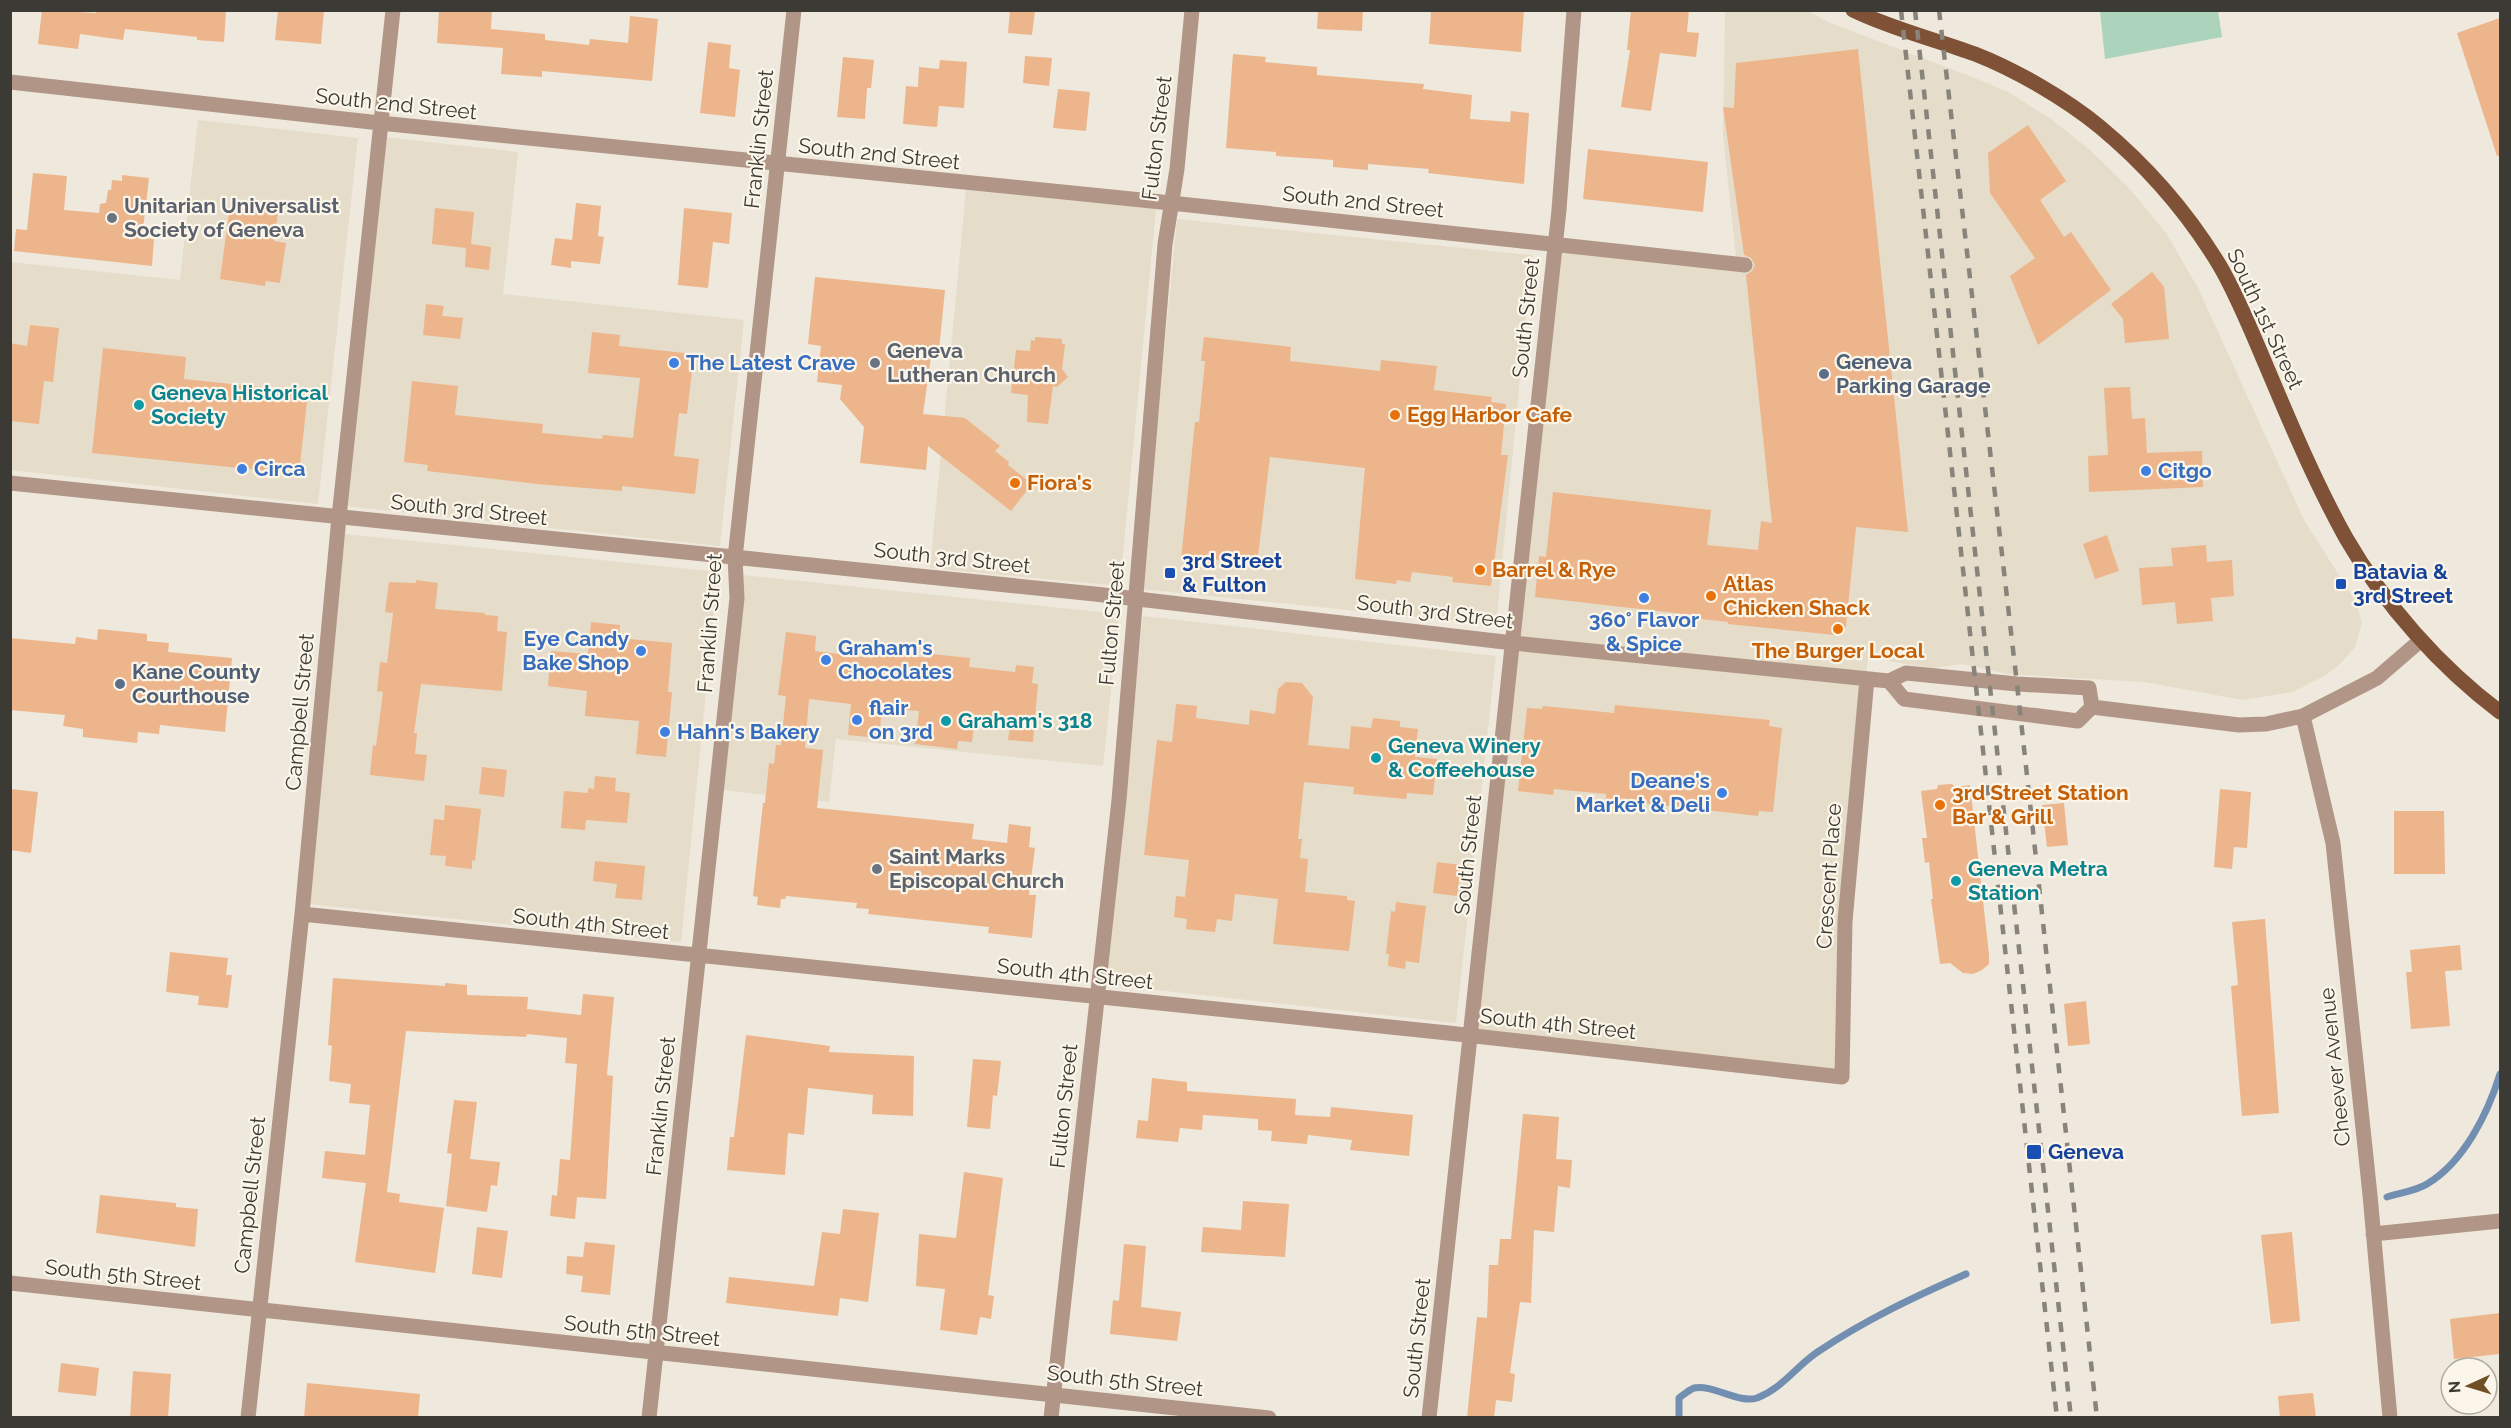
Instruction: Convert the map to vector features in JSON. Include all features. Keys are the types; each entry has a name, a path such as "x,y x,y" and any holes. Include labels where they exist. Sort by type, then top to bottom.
{"main road":[{"name":"South 1st Street","path":"1853,10 1978,55 2049,90 2098,126 2148,172 2173,199 2221,268 2243,312 2301,448 2346,538 2421,640 2467,687 2500,712"}],"street":[{"name":"Campbell Street","path":"248,1418 302,914 339,518 393,10"},
{"name":"Franklin Street","path":"649,1418 737,598 735,558 794,10"},
{"name":"Fulton Street","path":"1051,1418 1119,800 1165,244 1177,169 1192,10"},
{"name":"South Street","path":"1429,1418 1555,243 1574,10"},
{"name":"South 2nd Street","path":"10,82 776,165 1171,203 1745,265"},
{"name":"South 3rd Street","path":"10,483 1136,599 1513,643 1867,679 1889,681 1905,673 2017,684 2089,688 2092,707"},
{"path":"1889,681 1904,699 2041,718 2078,721 2092,707 2240,725 2266,724 2303,716 2377,678 2421,640"},
{"name":"Crescent Place","path":"1842,1077 1845,921 1867,679"},
{"name":"Cheever Avenue","path":"2303,716 2333,843 2390,1418"},
{"name":"South 4th Street","path":"302,914 1842,1077"},
{"path":"2373,1234 2500,1221"},
{"name":"South 5th Street","path":"10,1283 1269,1418"}],"shaded area":[{"path":"1725,11 1808,11 1828,22 2008,92 2051,119 2090,150 2130,189 2166,233 2198,288 2304,520 2356,602 2362,623 2355,647 2340,664 2326,675 2293,692 2243,700 2144,682 2008,674 1962,664 1932,668 1868,658 1837,941 1835,1071 1477,1030 1558,248 1737,267 1723,135"},
{"path":"198,120 358,138 318,504 11,470 11,262 180,280"},
{"path":"384,137 518,152 503,294 744,320 720,546 345,506"},
{"path":"966,190 1156,209 1120,586 930,568"},
{"path":"1177,219 1532,255 1496,625 1141,589"},
{"path":"345,534 718,572 681,942 308,904"},
{"path":"743,575 1119,614 1103,766 836,739 829,802 722,790"},
{"path":"1143,616 1496,656 1456,1023 1102,984"}],"green space":[{"path":"2100,11 2218,11 2222,37 2105,59"}],"building":[{"path":"42,10 96,13 96,10 226,10 224,42 125,29 123,40 80,34 78,49 38,44"},
{"path":"278,10 324,10 321,44 275,40"},
{"path":"439,10 492,10 491,29 545,34 545,40 589,45 590,39 628,43 630,16 658,19 652,81 542,71 542,77 501,74 503,48 437,43"},
{"path":"1010,10 1035,10 1032,35 1008,33"},
{"path":"1318,10 1363,10 1362,31 1317,29"},
{"path":"1431,10 1524,10 1521,52 1429,44"},
{"path":"1631,10 1689,10 1687,32 1699,33 1696,57 1660,53 1651,111 1621,107 1630,50 1627,50"},
{"path":"2500,18 2500,156 2497,156 2457,33"},
{"path":"708,42 731,45 729,68 740,70 735,117 700,113"},
{"name":"Geneva Parking Garage","path":"1858,49 1908,532 1856,527 1846,627 1835,635 1728,624 1728,622 1701,619 1701,616 1535,597 1539,556 1546,557 1553,492 1711,510 1707,545 1758,550 1761,521 1772,523 1746,275 1755,265 1751,258 1744,255 1723,107 1734,108 1736,63"},
{"path":"1233,54 1266,57 1265,62 1317,67 1317,75 1424,84 1423,89 1472,95 1470,119 1510,122 1511,111 1529,113 1524,184 1428,173 1429,169 1368,164 1368,170 1333,167 1333,160 1276,156 1276,152 1226,148"},
{"path":"1025,56 1052,58 1049,86 1023,83"},
{"path":"843,57 874,60 871,88 867,88 865,119 837,117"},
{"path":"940,60 967,62 964,108 939,106 937,127 903,124 906,86 918,87 919,67 939,69"},
{"path":"1058,89 1090,92 1086,131 1053,128"},
{"path":"2028,125 2066,181 2040,200 2064,237 2071,232 2111,290 2038,345 2010,276 2035,258 1990,193 1988,153"},
{"path":"1588,149 1708,162 1703,212 1583,199"},
{"name":"Unitarian Universalist Society of Geneva","path":"33,173 67,176 64,210 99,213 100,204 106,203 112,180 122,181 122,175 149,178 142,238 154,239 152,266 14,251 16,229 27,230"},
{"path":"576,203 601,206 598,236 604,237 600,264 571,261 571,268 551,265 555,238 572,240"},
{"path":"230,206 278,213 274,241 286,243 280,283 266,281 265,286 220,279"},
{"path":"435,208 474,212 471,244 491,247 489,270 465,267 466,248 432,244"},
{"path":"684,208 732,213 729,244 713,242 708,288 678,285"},
{"path":"2152,272 2164,287 2169,339 2125,343 2123,319 2111,304"},
{"name":"Geneva Lutheran Church","path":"815,277 945,290 939,350 932,350 923,414 965,418 1000,446 995,451 1032,484 1011,511 928,446 926,470 860,463 864,427 840,399 842,385 817,382 821,346 808,344"},
{"path":"426,304 444,306 442,316 463,318 460,339 423,335"},
{"path":"30,325 59,328 53,382 44,381 39,424 10,421 10,343 27,346"},
{"path":"592,332 620,335 619,346 694,354 687,414 679,413 674,456 699,459 695,494 622,486 622,491 537,484 427,471 428,465 404,462 412,381 458,386 455,415 543,424 542,433 602,439 603,435 633,438 640,378 588,373"},
{"path":"1035,337 1062,339 1062,344 1065,344 1062,369 1068,377 1057,387 1053,386 1048,424 1027,422 1028,395 1011,393 1016,350 1030,351 1031,340 1035,341"},
{"path":"1204,337 1291,347 1290,361 1380,371 1381,360 1437,366 1434,390 1492,397 1491,402 1506,404 1501,455 1508,455 1491,586 1452,582 1453,577 1412,572 1410,582 1397,580 1396,584 1355,579 1365,468 1270,457 1257,564 1210,559 1210,563 1181,560 1195,422 1199,422 1205,361 1201,361"},
{"path":"103,348 186,357 184,379 308,392 299,474 92,453"},
{"name":"Citgo","path":"2130,387 2132,419 2145,418 2147,453 2202,451 2203,487 2089,492 2088,456 2108,455 2104,388"},
{"path":"2107,535 2119,571 2095,579 2083,544"},
{"path":"2206,545 2207,562 2232,560 2234,596 2211,598 2213,621 2177,624 2175,602 2142,605 2139,568 2173,566 2171,548"},
{"path":"416,580 438,583 435,609 498,616 497,631 507,632 502,691 421,684 414,733 417,733 415,754 427,755 424,781 370,775 383,692 377,691 380,662 387,663 393,613 385,612 389,582 416,583"},
{"path":"591,622 620,625 619,638 672,643 668,692 672,692 666,757 636,754 639,721 585,716 587,691 548,686 551,651 588,654"},
{"name":"Kane County Courthouse","path":"98,629 147,634 147,641 169,643 168,652 232,658 225,732 160,725 159,734 138,732 137,743 83,737 83,729 63,726 65,715 10,710 10,638 75,644 76,637 97,640"},
{"path":"786,632 816,636 815,651 871,658 874,657 874,653 931,658 932,654 970,658 969,667 1015,672 1016,665 1034,667 1032,683 1038,684 1033,742 1008,740 1011,719 975,716 972,742 958,741 957,749 915,744 919,711 882,708 879,738 848,735 851,704 809,699 805,748 823,750 817,808 974,824 972,839 1007,843 1009,824 1031,827 1029,847 1035,848 1029,895 1036,895 1032,938 988,933 989,927 868,914 869,909 856,908 857,903 786,896 785,899 781,899 780,908 757,905 758,897 753,896 769,763 774,764 776,745 781,745 786,696 778,695"},
{"path":"1286,682 1302,683 1313,697 1308,745 1349,749 1351,726 1371,728 1373,718 1400,721 1400,727 1418,729 1415,757 1437,759 1433,795 1407,793 1406,799 1353,794 1354,787 1304,782 1298,839 1302,839 1300,858 1308,859 1305,892 1347,896 1347,900 1355,901 1349,951 1273,944 1278,899 1235,894 1232,921 1217,919 1215,932 1186,929 1187,919 1174,917 1176,896 1185,897 1189,860 1144,855 1157,740 1172,742 1176,704 1197,706 1196,718 1249,725 1250,710 1275,714 1278,689"},
{"path":"1615,705 1770,720 1769,726 1782,728 1773,812 1759,811 1758,816 1606,799 1606,794 1554,789 1553,795 1518,791 1527,708 1542,709 1543,706 1614,713"},
{"path":"482,767 507,770 504,797 479,794"},
{"path":"595,776 616,778 615,791 630,793 627,823 586,820 585,830 561,828 564,791 588,793 588,788 594,789"},
{"name":"Geneva Metra Station","path":"1952,784 1955,787 1970,785 1989,954 1989,964 1973,974 1963,973 1950,963 1940,964 1931,899 1933,899 1929,862 1925,863 1922,838 1927,838 1921,791 1937,789 1938,785"},
{"path":"10,789 38,792 31,853 10,850"},
{"path":"2220,789 2251,792 2247,848 2234,847 2232,869 2214,867"},
{"path":"2064,803 2068,845 2047,847 2042,805"},
{"path":"445,805 481,809 472,869 445,866 446,856 430,855 434,819 444,820"},
{"path":"2394,811 2444,811 2445,874 2394,874"},
{"path":"595,861 645,866 642,900 615,898 617,884 593,881"},
{"path":"1437,862 1461,865 1457,896 1433,893"},
{"path":"1396,902 1426,906 1419,963 1406,961 1405,969 1388,966 1389,954 1386,954 1391,911 1395,912"},
{"path":"2265,919 2279,1113 2242,1116 2231,986 2238,985 2232,922"},
{"path":"2460,945 2462,970 2445,971 2450,1026 2411,1029 2406,972 2412,972 2410,950"},
{"path":"170,952 228,958 226,975 232,975 228,1008 198,1005 199,996 166,992"},
{"path":"333,978 445,986 445,983 467,985 467,995 528,997 527,1009 581,1015 583,994 614,997 607,1075 613,1076 606,1199 577,1197 575,1219 550,1216 552,1195 557,1196 560,1159 570,1160 577,1064 565,1063 567,1038 527,1034 526,1037 406,1031 387,1192 400,1194 399,1202 444,1208 435,1273 355,1262 366,1183 322,1178 325,1151 365,1155 370,1105 349,1103 351,1084 329,1081 332,1046 328,1045"},
{"path":"2086,1001 2090,1044 2068,1046 2064,1004"},
{"path":"746,1035 830,1046 829,1052 914,1056 913,1116 872,1114 873,1095 808,1088 804,1135 788,1133 785,1175 727,1170 730,1137 734,1137"},
{"path":"973,1059 1001,1061 997,1096 993,1095 990,1129 967,1127"},
{"path":"1152,1078 1187,1082 1187,1091 1296,1099 1295,1115 1330,1117 1331,1107 1413,1115 1409,1156 1350,1150 1352,1140 1308,1135 1307,1144 1271,1141 1272,1131 1258,1130 1258,1119 1203,1115 1202,1130 1180,1128 1178,1142 1136,1138 1138,1120 1148,1121"},
{"path":"454,1100 477,1102 470,1159 500,1162 497,1186 491,1185 487,1212 446,1206 452,1154 447,1153"},
{"path":"1523,1114 1559,1117 1556,1159 1572,1160 1570,1188 1558,1186 1554,1232 1534,1230 1531,1303 1520,1302 1510,1373 1515,1374 1512,1402 1496,1400 1494,1418 1467,1418 1477,1317 1487,1318 1489,1265 1498,1265 1500,1239 1511,1239"},
{"path":"964,1172 1003,1178 988,1295 994,1296 991,1319 980,1317 977,1335 940,1330 945,1289 916,1286 919,1234 956,1238"},
{"path":"100,1195 176,1203 176,1207 198,1209 195,1247 96,1233"},
{"path":"1243,1201 1289,1204 1285,1257 1201,1252 1203,1227 1241,1230"},
{"path":"843,1209 879,1213 868,1302 840,1298 838,1316 726,1303 729,1277 814,1286 822,1232 840,1234"},
{"path":"477,1227 508,1231 502,1278 472,1274"},
{"path":"2292,1232 2300,1321 2271,1324 2261,1235"},
{"path":"585,1242 615,1245 610,1295 581,1292 583,1276 566,1274 567,1256 583,1257"},
{"path":"1124,1244 1146,1246 1141,1307 1181,1312 1177,1341 1110,1334 1113,1300 1119,1301"},
{"path":"2500,1313 2500,1354 2454,1356 2450,1319"},
{"path":"61,1363 99,1368 96,1396 58,1392"},
{"path":"133,1371 171,1374 168,1418 130,1418"},
{"path":"307,1383 420,1394 418,1418 304,1418"},
{"path":"2313,1393 2316,1418 2280,1418 2278,1396"}],"waterway":[{"path":"2387,1197 2423,1186 2440,1175 2452,1163 2473,1135 2489,1105 2500,1074"},
{"path":"1679,1418 1679,1398 1692,1389 1709,1389 1742,1398 1757,1398 1775,1388 1819,1351 1855,1329 1909,1300 1966,1274"}],"railway":[{"path":"1901,10 2057,1418"},
{"path":"1915,10 2071,1418"},
{"path":"1939,10 2017,684 2097,1418"}],"place":[{"name":"Unitarian Universalist Society of Geneva","path":"112,218"},
{"name":"The Latest Crave","path":"674,363"},
{"name":"Geneva Lutheran Church","path":"875,363"},
{"name":"Geneva Parking Garage","path":"1824,374"},
{"name":"Geneva Historical Society","path":"139,405"},
{"name":"Egg Harbor Cafe","path":"1395,415"},
{"name":"Circa","path":"242,469"},
{"name":"Citgo","path":"2146,471"},
{"name":"Fiora's","path":"1015,483"},
{"name":"Barrel & Rye","path":"1480,570"},
{"name":"3rd Street & Fulton","path":"1170,573"},
{"name":"Batavia & 3rd Street","path":"2341,584"},
{"name":"Atlas Chicken Shack","path":"1711,596"},
{"name":"360° Flavor & Spice","path":"1644,598"},
{"name":"The Burger Local","path":"1838,629"},
{"name":"Eye Candy Bake Shop","path":"641,651"},
{"name":"Graham's Chocolates","path":"826,660"},
{"name":"Kane County Courthouse","path":"120,684"},
{"name":"flair on 3rd","path":"857,720"},
{"name":"Graham's 318","path":"946,721"},
{"name":"Hahn's Bakery","path":"665,732"},
{"name":"Geneva Winery & Coffeehouse","path":"1376,758"},
{"name":"Deane's Market & Deli","path":"1722,793"},
{"name":"3rd Street Station Bar & Grill","path":"1940,805"},
{"name":"Saint Marks Episcopal Church","path":"877,869"},
{"name":"Geneva Metra Station","path":"1956,881"},
{"name":"Geneva","path":"2034,1152"}]}
